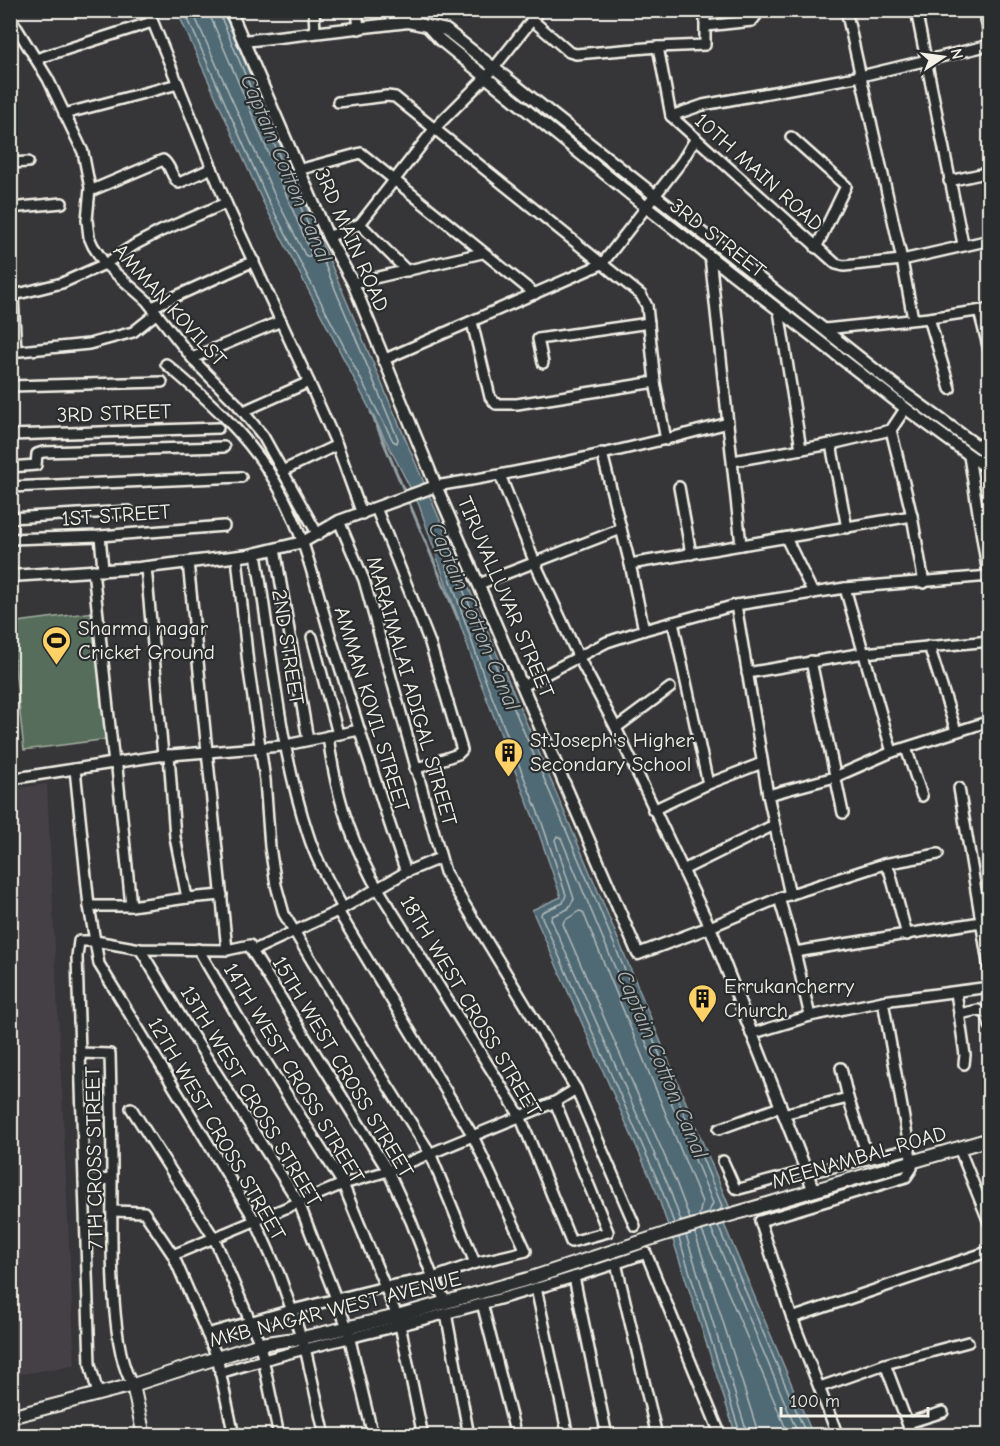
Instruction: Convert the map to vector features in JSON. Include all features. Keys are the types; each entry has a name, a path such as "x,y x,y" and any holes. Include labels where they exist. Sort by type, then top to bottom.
{"main road":[{"name":"MEENAMBAL ROAD","path":"668,1233 990,1139"},
{"name":"MKB NAGAR WEST AVENUE","path":"10,1417 133,1385 260,1344 304,1343 446,1308 668,1233"},
{"path":"133,1385 144,1436"}],"street":[{"path":"148,10 226,203 337,445 362,514"},
{"name":"3RD MAIN ROAD","path":"230,10 327,237 353,283 432,488"},
{"path":"314,10 315,32"},
{"path":"357,10 359,29"},
{"path":"414,10 416,24"},
{"path":"327,237 355,224 360,224 435,128 485,77 540,10"},
{"path":"531,20 569,52 576,54 704,46 706,43 705,10"},
{"path":"706,26 752,21 756,16 756,10"},
{"path":"846,10 913,319"},
{"path":"916,10 963,244"},
{"path":"984,10 990,39"},
{"name":"AMMAN KOVILST","path":"10,17 48,79 83,152 90,191 87,220 89,237 105,264 154,310 192,358 244,411 263,435 318,535"},
{"path":"36,59 153,22"},
{"name":"3RD STREET","path":"244,41 408,22 446,30 903,392 990,455"},
{"name":"3RD STREET","path":"429,28 485,77 646,207 905,409 990,470"},
{"path":"671,116 703,105 861,76 990,45"},
{"name":"10TH MAIN ROAD","path":"658,48 671,116 836,264 844,266 902,260 963,244 990,240"},
{"path":"64,114 178,84"},
{"path":"338,102 392,96 435,128 641,295 647,306 666,440"},
{"path":"791,137 846,186 816,248"},
{"path":"383,360 602,264 682,161 696,138"},
{"path":"298,170 361,153 536,294"},
{"path":"90,191 163,160 179,183 212,168"},
{"path":"10,163 28,162"},
{"path":"949,181 990,172"},
{"path":"10,208 62,203"},
{"path":"226,203 144,240 105,264 62,283 12,296 13,352 89,344 134,332 154,310 254,261"},
{"path":"360,224 407,271"},
{"path":"353,283 482,252"},
{"path":"710,256 741,545"},
{"path":"825,329 990,309"},
{"path":"779,311 801,449"},
{"path":"979,311 990,354"},
{"path":"929,318 950,389"},
{"path":"192,358 281,321"},
{"path":"472,321 490,398 496,404 517,404 656,382"},
{"path":"543,363 538,339 649,323"},
{"name":"AMMAN KOVIL STREET","path":"166,364 219,411 253,450 274,480 303,542 359,730 406,872"},
{"path":"10,386 162,382"},
{"path":"244,411 309,382"},
{"path":"733,461 831,444 891,430 905,409"},
{"path":"10,576 146,567 256,554 303,542 339,521 432,488 666,440 728,423"},
{"name":"3RD STREET","path":"10,435 218,428"},
{"path":"891,430 912,516 924,583"},
{"path":"831,444 847,528"},
{"path":"282,471 337,445"},
{"path":"10,467 36,465 38,454 43,452 224,447"},
{"path":"602,453 644,630"},
{"path":"969,456 990,587"},
{"path":"500,475 535,563 578,656 710,927 814,1191"},
{"path":"10,487 241,477"},
{"path":"679,487 691,554"},
{"name":"TIRUVALLUVAR STREET","path":"432,488 479,584 638,954 710,927"},
{"path":"376,508 430,643 462,750 458,754 416,769"},
{"path":"10,518 129,511"},
{"path":"630,564 912,516"},
{"name":"MARAIMALAI ADIGAL STREET","path":"339,521 364,580 445,872 576,1089 635,1226"},
{"name":"1ST STREET","path":"10,540 100,536 224,526"},
{"path":"479,584 621,529"},
{"path":"100,536 98,570 114,764 117,768 131,906"},
{"path":"786,538 813,593"},
{"path":"275,549 308,741"},
{"name":"2ND STREET","path":"256,554 275,687 286,745 308,833 319,863 340,909 473,1136 526,1251 475,1263"},
{"path":"207,1334 250,1320 385,1287 433,1278 475,1263 430,1153 284,914 276,885 270,847 261,747 248,664 237,557"},
{"path":"188,562 227,950"},
{"path":"146,567 175,837 187,898"},
{"path":"523,686 606,642 736,605 845,588 989,577"},
{"path":"845,588 892,752"},
{"path":"736,605 762,763 790,895"},
{"path":"673,622 708,784"},
{"name":"18TH WEST CROSS STREET","path":"312,637 333,735 333,769 353,843 372,879 520,1116 571,1242 608,1232 555,1102"},
{"path":"747,673 864,653 990,641"},
{"path":"929,646 956,731"},
{"path":"811,661 843,813"},
{"path":"615,728 670,688"},
{"path":"768,795 835,777 892,752 990,721"},
{"path":"10,779 166,755 286,745 359,730"},
{"path":"906,748 922,796"},
{"path":"653,810 708,784 762,763"},
{"name":"12TH WEST CROSS STREET","path":"75,769 89,906 99,964 256,1222 279,1274 304,1343 325,1436"},
{"path":"959,788 990,975"},
{"path":"682,870 774,825"},
{"path":"710,927 779,898 884,864 938,854"},
{"path":"95,941 140,949 227,950 250,945 252,951 380,889 418,866 440,858"},
{"path":"884,864 890,872 907,935"},
{"path":"89,906 131,906 222,895"},
{"path":"779,898 810,1016"},
{"path":"795,952 981,922"},
{"name":"7TH CROSS STREET","path":"95,941 79,941 77,957 80,1053 111,1054 112,1211 118,1342 127,1376 133,1385"},
{"name":"13TH WEST CROSS STREET","path":"140,949 299,1203 348,1332 373,1436"},
{"name":"14TH WEST CROSS STREET","path":"198,949 343,1184 398,1321 423,1436"},
{"name":"15TH WEST CROSS STREET","path":"252,951 388,1172 411,1221 446,1308 469,1436"},
{"path":"751,1034 810,1016 883,1001 990,987"},
{"path":"956,992 965,1055 964,1064"},
{"path":"838,1436 792,1318 760,1221 906,1177 912,1168 883,1001"},
{"path":"959,1014 981,1011 987,1014 990,1026"},
{"path":"80,1053 90,1364 98,1394"},
{"path":"841,1068 848,1098 868,1158"},
{"path":"173,1255 343,1184 388,1172 555,1102 576,1089"},
{"path":"719,1129 782,1111 848,1098"},
{"path":"131,1108 214,1238 260,1344 279,1436"},
{"path":"959,1148 990,1225"},
{"path":"723,1161 732,1184 739,1189 910,1149"},
{"path":"84,1181 112,1179"},
{"path":"112,1211 144,1212 173,1255 217,1357 234,1436"},
{"path":"792,1318 990,1251"},
{"path":"462,1303 482,1303 574,1277 646,1252 721,1435 715,1436"},
{"path":"616,1263 657,1436"},
{"path":"574,1277 607,1436"},
{"path":"536,1288 568,1436"},
{"path":"482,1303 516,1436"},
{"path":"820,1387 885,1364 968,1342"},
{"path":"220,1372 304,1343"},
{"path":"885,1364 912,1436"},
{"path":"908,1423 943,1412"}],"shaded area":[{"path":"47,784 75,1365 11,1376 11,789"}],"green space":[{"name":"Sharma nagar Cricket Ground","path":"94,612 108,739 24,750 10,623"}],"water":[{"path":"177,11 223,11 598,891 731,1211 721,1217 813,1435 736,1435 656,1191 532,910 561,897 535,822 478,676 419,505 262,200"}],"waterway":[{"name":"Captain Cotton Canal","path":"371,412 458,619"}],"place":[{"name":"Sharma nagar Cricket Ground","path":"57,666"},
{"name":"St.Joseph's Higher Secondary School","path":"509,778"},
{"name":"Errukancherry Church","path":"703,1024"}]}
